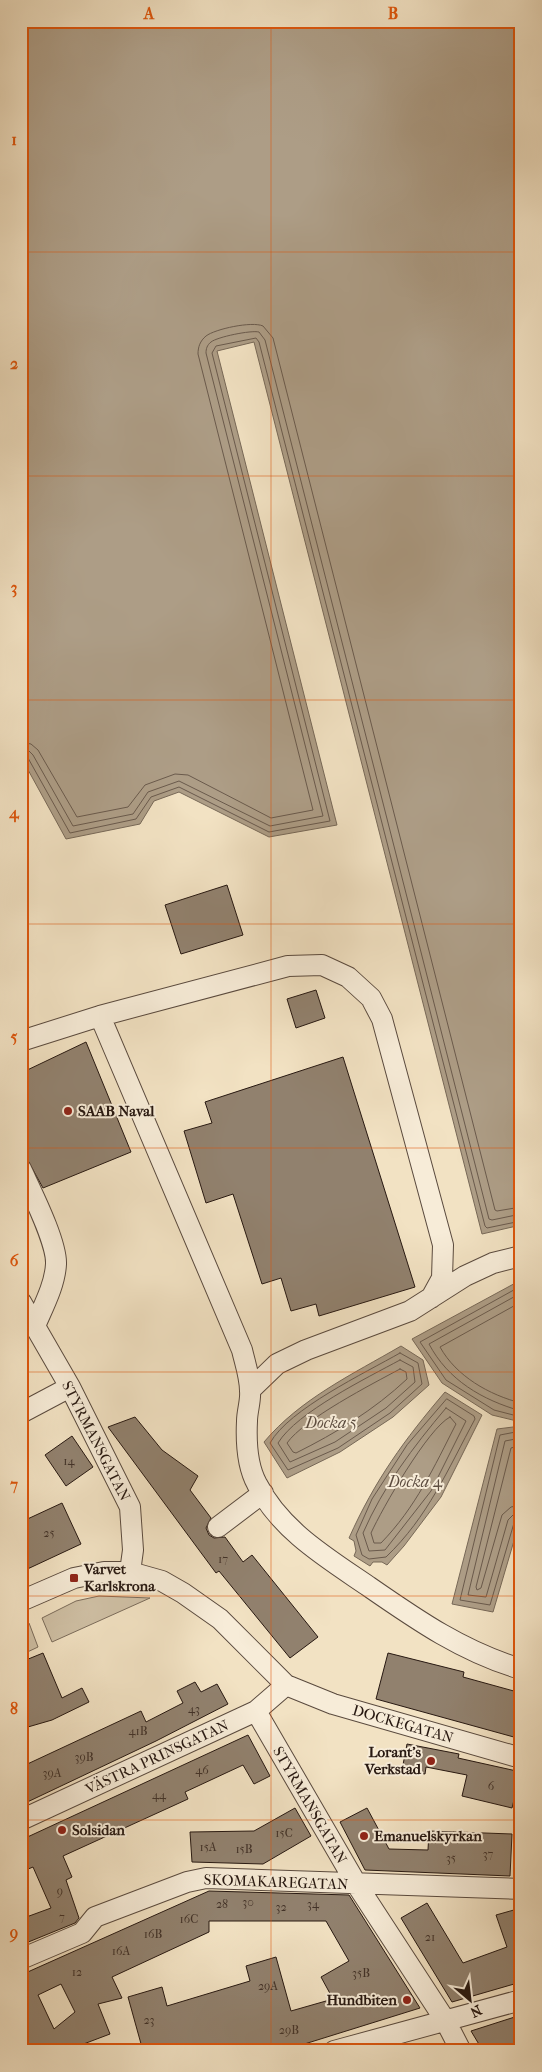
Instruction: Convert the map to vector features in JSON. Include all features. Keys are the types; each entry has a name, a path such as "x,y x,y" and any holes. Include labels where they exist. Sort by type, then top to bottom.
{"street":[{"path":"21,1041 100,1016 288,966 322,965 348,977 371,998 382,1019 443,1245 442,1278 432,1298"},
{"path":"100,1016 242,1350 250,1390 247,1421 248,1456 256,1484 281,1520 308,1544 430,1629 493,1660 521,1669"},
{"path":"21,1169 54,1248 56,1263 47,1297 35,1326"},
{"path":"250,1390 277,1364 306,1350 410,1311 465,1276 493,1262 521,1256"},
{"name":"STYRMANSGATAN","path":"21,1302 70,1387 130,1507 133,1550 130,1572"},
{"path":"21,1413 70,1387"},
{"path":"218,1528 263,1494"},
{"path":"21,1601 74,1578 104,1572 130,1572 162,1581 184,1592 220,1620 286,1685"},
{"name":"VÄSTRA PRINSGATAN","path":"21,1820 256,1711 286,1685"},
{"name":"DOCKEGATAN","path":"286,1685 334,1704 521,1758"},
{"name":"STYRMANSGATAN","path":"256,1711 357,1885 444,2020 461,2051"},
{"name":"SKOMAKAREGATAN","path":"21,1959 82,1933 96,1917 188,1882 206,1878 357,1885 521,1889"},
{"path":"334,2051 521,2000"}],"shaded area":[{"path":"99,1596 150,1598 52,1642 42,1618 76,1601"},
{"path":"29,1623 38,1647 21,1655 21,1627"}],"water":[{"path":"21,21 521,21 521,1225 482,1234 254,342 217,351 337,825 269,837 179,792 154,801 140,824 66,839 21,757"},
{"path":"521,1280 521,1422 492,1415 442,1383 412,1339"},
{"name":"Docka 5","path":"401,1346 423,1360 429,1385 393,1417 340,1452 287,1478 264,1442 294,1413 328,1388"},
{"name":"Docka 4","path":"445,1392 482,1415 441,1497 387,1565 382,1562 373,1562 370,1566 354,1556 356,1551 354,1541 349,1538 369,1497 391,1461"},
{"path":"521,1426 521,1517 493,1612 452,1604 497,1429"}],"building":[{"path":"227,885 243,935 181,954 165,905"},
{"path":"316,990 325,1018 296,1028 287,999"},
{"name":"SAAB Naval","path":"86,1042 131,1152 43,1188 21,1148 21,1073"},
{"path":"343,1057 415,1287 319,1316 316,1304 291,1311 281,1278 262,1284 233,1194 206,1203 184,1131 212,1123 205,1102"},
{"path":"135,1417 162,1450 198,1476 190,1490 211,1518 206,1528 209,1535 214,1538 225,1537 243,1562 252,1555 318,1637 290,1658 219,1571 216,1573 108,1427"},
{"path":"72,1436 93,1467 66,1486 45,1455"},
{"path":"62,1503 81,1544 21,1572 21,1522"},
{"path":"43,1653 62,1698 82,1688 89,1702 52,1720 21,1729 21,1662"},
{"path":"388,1653 464,1672 463,1677 521,1693 521,1739 376,1699"},
{"path":"195,1682 201,1692 217,1684 228,1704 156,1741 21,1805 21,1767 141,1711 146,1722 183,1703 177,1691"},
{"path":"248,1735 270,1776 254,1784 243,1765 185,1792 188,1799 63,1856 72,1877 66,1880 79,1918 75,1923 21,1945 21,1919 51,1908 33,1867 21,1872 21,1840"},
{"path":"407,1744 459,1754 458,1758 521,1772 512,1808 462,1796 467,1775 426,1767 425,1774 402,1770"},
{"path":"295,1808 311,1836 263,1864 192,1862 190,1832 254,1831"},
{"path":"367,1808 389,1849 428,1850 429,1831 512,1834 510,1876 365,1870 340,1822"},
{"path":"209,1891 349,1895 420,2008 282,2051 143,2051 128,1997 162,1987 167,2006 250,1981 246,1966 276,1957 291,2011 333,1999 321,1977 349,1961 326,1921 209,1921 209,1932 112,1977 122,1998 98,2004 110,2034 65,2051 30,2051 21,2032 21,1975","holes":["61,1984 75,2012 54,2029 38,1995"]},
{"path":"427,1903 463,1963 507,1947 496,1915 521,1908 521,1982 452,2002 401,1918"},
{"path":"521,2015 521,2045 503,2051 483,2051 471,2031"}],"place":[{"name":"SAAB Naval","path":"68,1111"},
{"name":"Varvet Karlskrona","path":"74,1578"},
{"name":"Lorant's Verkstad","path":"431,1761"},
{"name":"Solsidan","path":"62,1830"},
{"name":"Emanuelskyrkan","path":"364,1836"},
{"name":"Hundbiten","path":"407,2000"}]}
